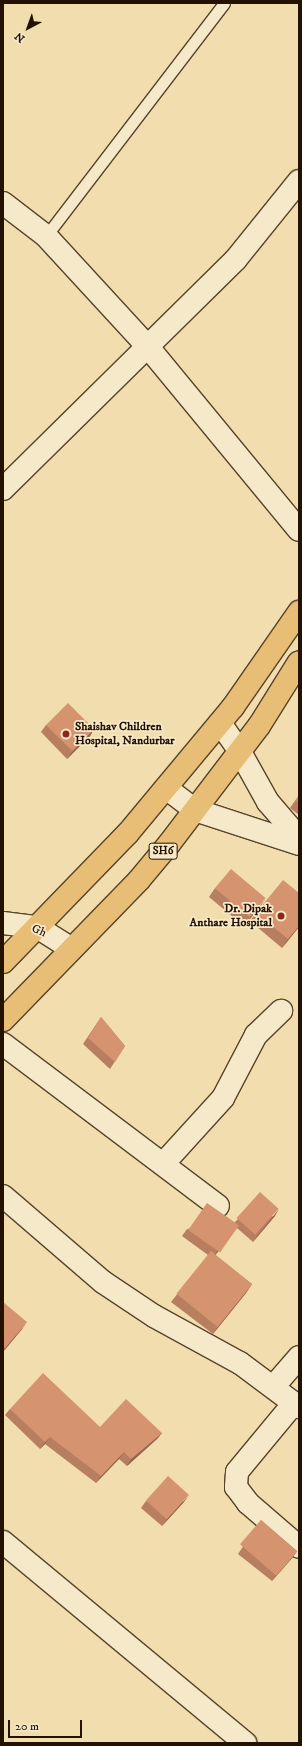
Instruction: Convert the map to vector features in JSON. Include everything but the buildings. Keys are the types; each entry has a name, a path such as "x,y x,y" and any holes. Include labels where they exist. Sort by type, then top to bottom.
{"main road":[{"path":"3,962 102,862 166,788 220,723 299,612"},
{"name":"SH6","path":"3,1020 139,880 259,726 299,662"}],"street":[{"path":"3,489 236,259 299,181"},
{"path":"3,203 46,236 148,347 299,530"},
{"path":"220,723 239,750 268,802 299,838"},
{"path":"166,788 195,810 299,844"},
{"name":"Gh","path":"3,922 37,927 72,950"},
{"path":"163,1164 223,1098 256,1035 281,1011"},
{"path":"3,1044 218,1206"},
{"path":"3,1196 103,1282 154,1316 240,1363 274,1386 297,1405 237,1472 236,1487 248,1502 299,1547"},
{"path":"274,1386 299,1357"},
{"path":"3,1542 245,1743"}],"lane":[{"path":"46,236 224,3"}],"place":[{"name":"Shaishav Children Hospital, Nandurbar","path":"66,734"},
{"name":"Dr. Dipak Anthare Hospital","path":"281,916"}]}
